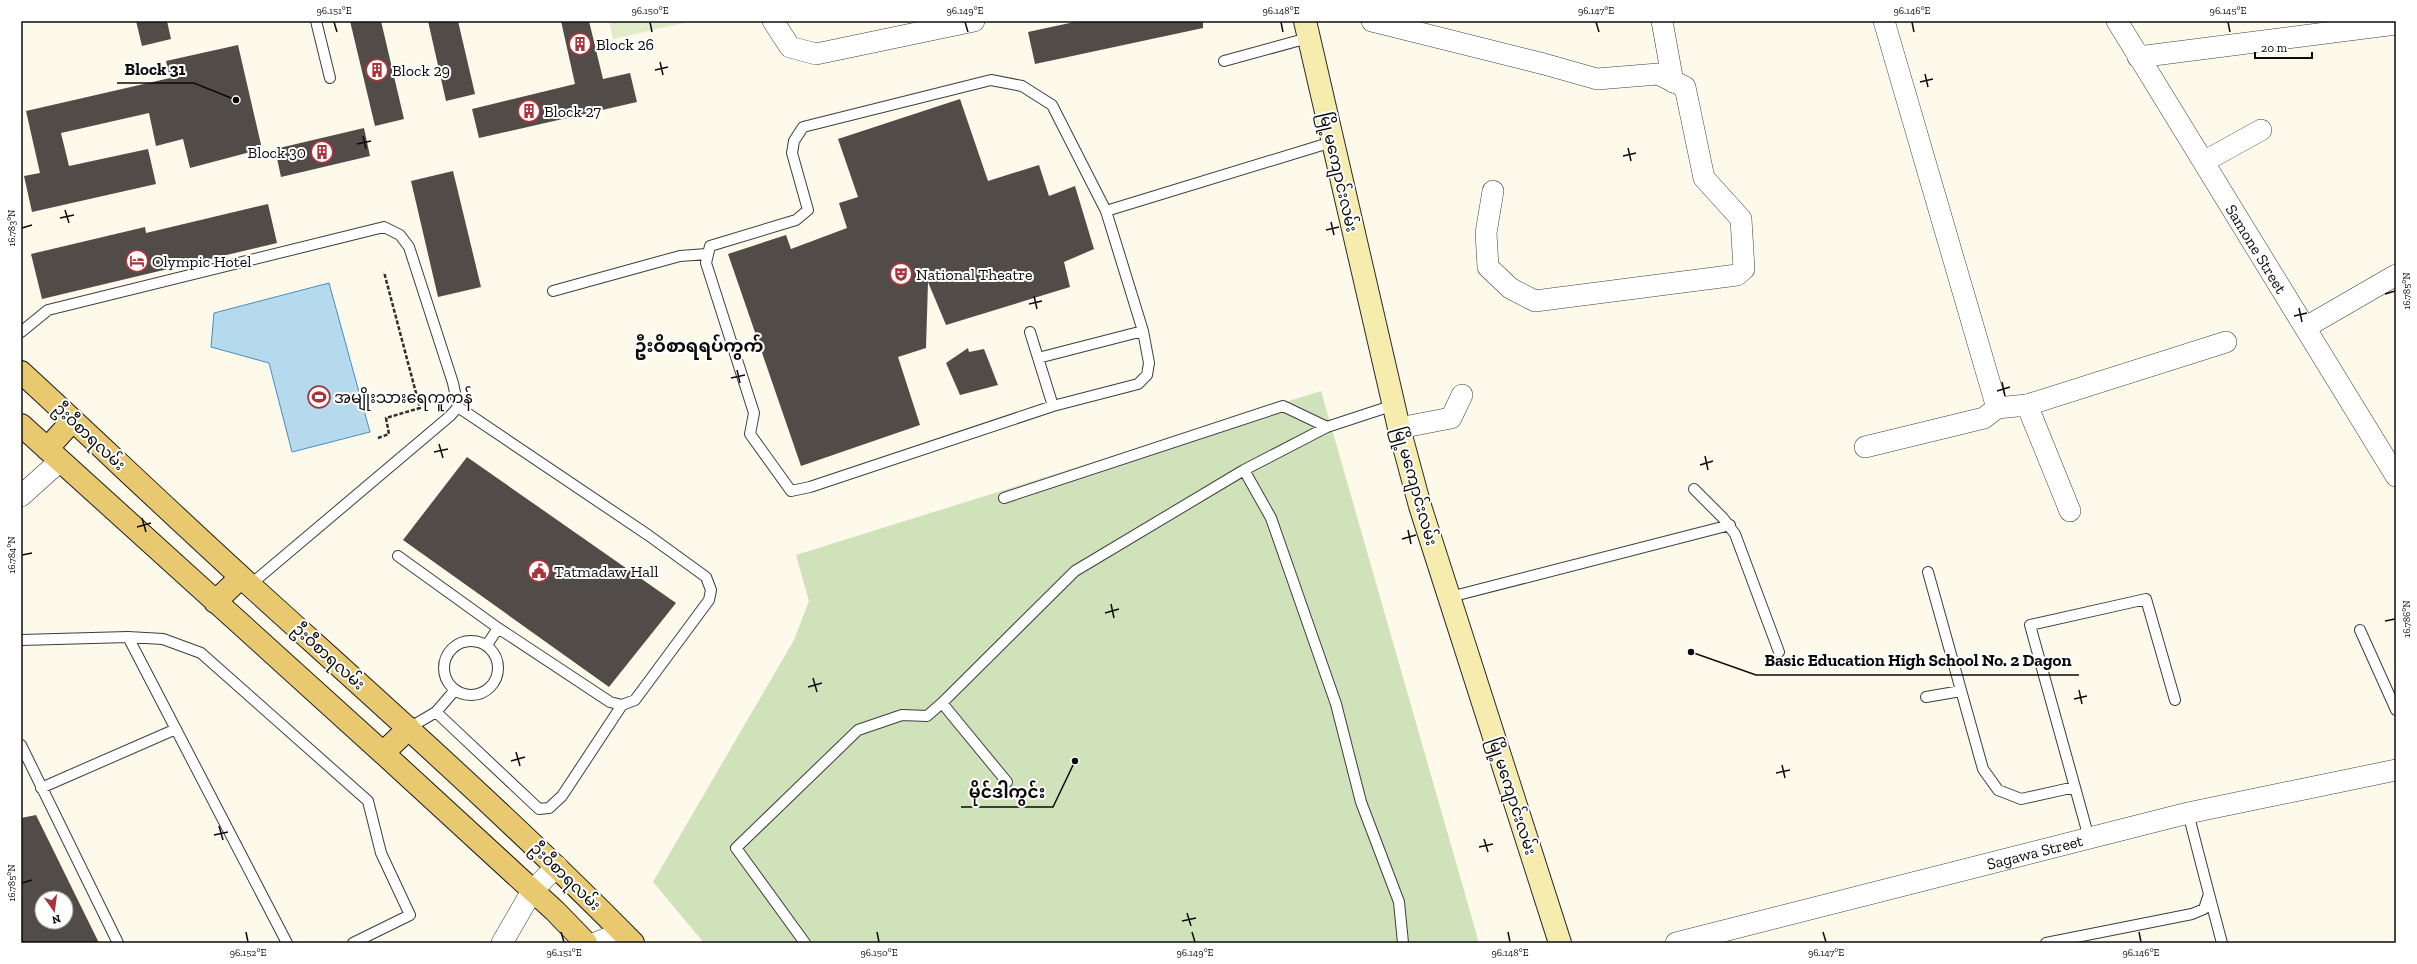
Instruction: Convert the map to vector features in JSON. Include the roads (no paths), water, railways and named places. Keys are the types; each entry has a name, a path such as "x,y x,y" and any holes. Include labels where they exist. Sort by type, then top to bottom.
{"main road":[{"name":"မြို့မကျောင်းလမ်း","path":"1307,29 1399,428 1420,506 1560,943"},
{"name":"ဦးဝီစာရလမ်း","path":"21,372 557,866 628,937"},
{"path":"53,455 73,420"},
{"name":"ဦးဝီစာရလမ်း","path":"21,425 383,753 586,943"},
{"path":"215,602 246,581"},
{"path":"383,753 408,728"}],"street":[{"path":"773,21 790,47 816,54 974,21"},
{"path":"1372,21 1544,64 1597,80 1658,74 1685,87 1704,178 1741,219 1744,269 1741,273 1535,301 1510,288 1488,267 1486,233 1493,191"},
{"path":"1662,21 1674,82"},
{"path":"1884,21 1997,408"},
{"name":"Samone Street","path":"2117,21 2138,57 2205,162 2396,476"},
{"path":"2138,57 2396,24"},
{"path":"2205,162 2261,130"},
{"path":"2306,327 2396,275"},
{"path":"1864,447 1984,418 1997,408 2026,405 2226,342"},
{"path":"1399,428 1451,418 1462,395"},
{"path":"2026,405 2070,510"},
{"path":"21,496 53,455"},
{"name":"Sagawa Street","path":"1676,943 2188,814 2396,770"},
{"path":"502,943 532,891 557,866"},
{"path":"596,943 628,937"}],"lane":[{"path":"316,21 330,78"},
{"path":"1224,61 1307,29"},
{"path":"991,80 1022,86 1052,105 1106,211 1143,330 1149,363 1146,376 1138,384 1053,406 810,487 791,491 750,434 754,413 709,271 707,254 710,246 796,220 808,210 792,152 794,141 803,127 991,80"},
{"path":"1106,211 1332,142"},
{"path":"21,332 48,310 384,227 400,235 409,247 453,383 458,407 648,535 706,578 711,590 709,600 635,700 622,705 610,702 498,628 398,556"},
{"path":"553,291 680,256 707,254"},
{"path":"1038,358 1143,330"},
{"path":"1030,332 1053,406"},
{"path":"805,943 736,848 858,730 902,715 927,716 942,703 1075,571 1244,470 1327,427 1394,405"},
{"path":"1004,498 1282,406 1327,427"},
{"path":"246,581 450,416 458,407"},
{"path":"1244,470 1271,518 1336,704 1361,802 1399,902 1403,943"},
{"path":"1694,489 1730,526 1779,652"},
{"path":"1450,597 1730,526"},
{"path":"1928,572 1983,769 1998,790 2021,799 2075,787"},
{"path":"2089,838 2030,625 2146,599 2175,700"},
{"path":"487,645 498,628"},
{"path":"2360,630 2396,710"},
{"path":"128,637 288,943"},
{"path":"21,640 128,637 163,639 201,653 368,801 381,853 410,915 353,943"},
{"path":"474,640 487,645 497,656 499,670 494,684 483,693 468,695 455,690 446,679 443,665 448,651 460,642 474,640"},
{"path":"408,728 436,712 455,690"},
{"path":"1926,697 1961,691"},
{"path":"942,703 1007,782"},
{"path":"436,712 539,809 549,808 562,796 622,705"},
{"path":"41,788 176,729"},
{"path":"21,745 118,943"},
{"path":"2188,814 2222,943"},
{"path":"2046,943 2192,914 2204,909 2209,894"}],"water":[{"name":"အမျိုးသားရေကူကန်","path":"329,283 370,432 292,452 269,363 211,347 214,313"}],"place":[{"name":"Block 26","path":"580,44"},
{"name":"Block 29","path":"377,70"},
{"name":"Block 31","path":"236,100"},
{"name":"Block 27","path":"529,111"},
{"name":"Block 30","path":"322,152"},
{"name":"Olympic Hotel","path":"137,261"},
{"name":"National Theatre","path":"901,274"},
{"name":"အမျိုးသားရေကူကန်","path":"319,397"},
{"name":"Tatmadaw Hall","path":"539,571"},
{"name":"Basic Education High School No. 2 Dagon","path":"1691,652"},
{"name":"မိုင်ဒါကွင်း","path":"1075,761"}],"district":[{"name":"ဦးဝိစာရရပ်ကွက်","path":"699,346"}]}
